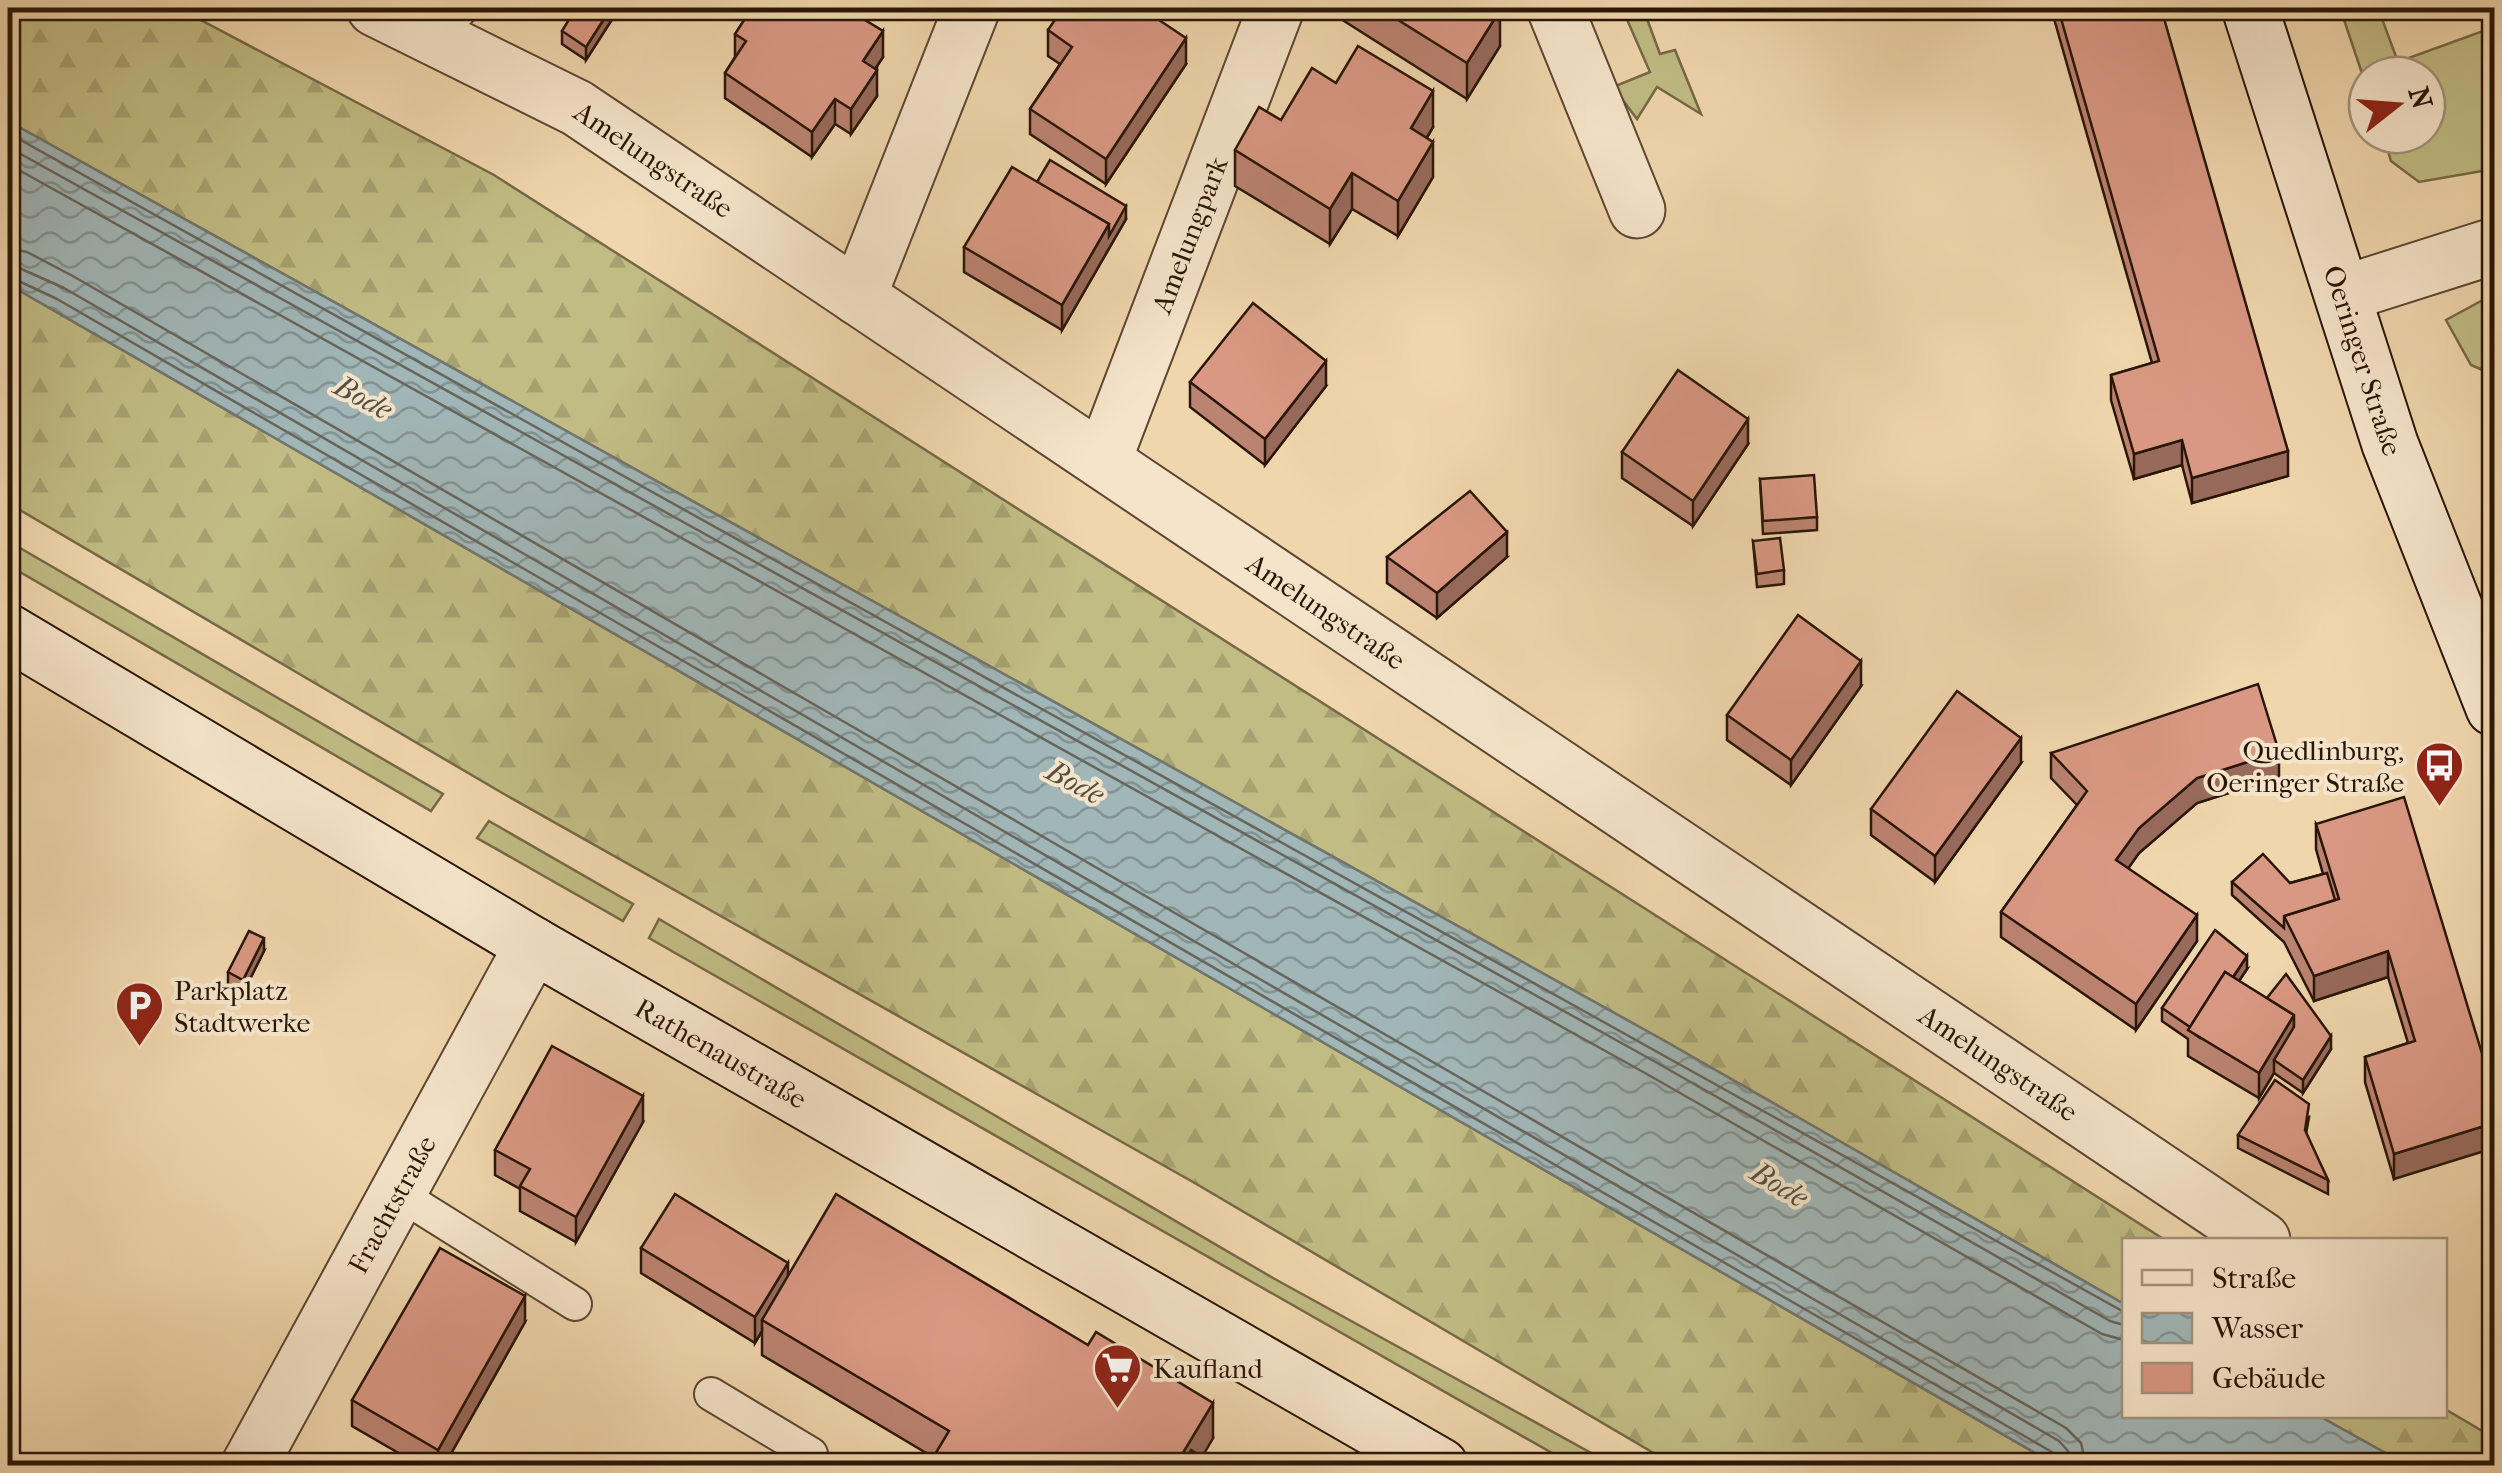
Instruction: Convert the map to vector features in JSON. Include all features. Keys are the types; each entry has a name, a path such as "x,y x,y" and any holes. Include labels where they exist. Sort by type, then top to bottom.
{"street":[{"name":"Amelungstraße","path":"375,8 448,22 2259,1238"},
{"path":"858,296 972,8"},
{"name":"Amelungpark","path":"1103,461 1276,8"},
{"path":"1554,8 1637,210"},
{"name":"Oeringer Straße","path":"2250,8 2390,444 2494,708"},
{"path":"2344,294 2494,246"},
{"name":"Rathenaustraße","path":"8,632 533,945 1440,1466"},
{"name":"Frachtstraße","path":"249,1466 533,945"}],"lane":[{"path":"398,1194 575,1304"},
{"path":"712,1394 811,1454"}],"green space":[{"path":"8,8 178,8 494,175 2162,1238 2122,1238 2122,1303 1663,1040 8,121"},
{"path":"1622,8 1643,8 1660,54 1675,50 1701,114 1657,87 1637,119 1613,87 1650,72"},
{"path":"2340,8 2378,8 2395,55 2356,55"},
{"path":"2494,27 2494,169 2419,182 2391,161 2389,155 2447,155 2447,55 2417,55"},
{"path":"8,284 2056,1465 1674,1465 1193,1182 504,794 8,503"},
{"path":"2494,294 2494,375 2471,365 2446,320"},
{"path":"8,541 443,794 431,811 8,565"},
{"path":"489,821 633,904 623,921 477,838"},
{"path":"659,919 1273,1278 1613,1465 1573,1465 649,938"},
{"path":"2447,1410 2494,1438 2494,1465 2407,1465 2323,1418 2447,1418"}],"water":[{"name":"Bode","path":"8,121 1663,1040 2122,1303 2122,1418 2323,1418 2407,1465 2056,1465 8,284"}],"building":[{"path":"576,8 611,8 586,47 562,31"},
{"path":"752,8 860,8 855,14 883,31 863,61 877,70 851,109 835,99 812,132 725,73 746,41 735,34"},
{"path":"1063,8 1141,8 1186,38 1106,159 1030,109 1072,47 1048,30"},
{"path":"1379,8 1496,8 1500,10 1467,63"},
{"path":"2058,8 2161,8 2288,451 2192,478 2182,440 2134,454 2111,375 2159,361"},
{"path":"1358,46 1433,91 1411,128 1433,142 1398,201 1352,173 1330,209 1235,150 1259,107 1281,120 1312,68 1336,83"},
{"path":"1050,160 1126,206 1109,236 1109,224 1037,182"},
{"path":"1012,167 1109,224 1062,305 964,247"},
{"path":"1253,303 1326,361 1265,439 1190,382"},
{"path":"1678,370 1748,419 1693,501 1622,452"},
{"path":"1814,475 1817,517 1763,521 1760,479"},
{"path":"1470,491 1507,532 1437,593 1387,557"},
{"path":"1780,538 1784,570 1757,574 1753,541"},
{"path":"1798,615 1861,661 1791,760 1727,715"},
{"path":"2258,684 2279,752 2197,778 2139,828 2116,860 2197,915 2136,1004 2001,912 2087,791 2051,753"},
{"path":"1957,691 2021,738 1935,856 1871,809"},
{"path":"2404,797 2494,1093 2494,1123 2394,1154 2365,1057 2415,1041 2388,951 2314,976 2284,916 2339,899 2316,824"},
{"path":"2263,854 2290,883 2327,873 2335,900 2284,916 2284,928 2232,882"},
{"path":"2215,930 2247,956 2233,977 2225,972 2190,1027 2162,1008"},
{"path":"249,931 264,938 243,980 228,972"},
{"path":"2225,972 2294,1015 2259,1073 2188,1030"},
{"path":"2286,974 2331,1036 2303,1080 2274,1060 2294,1027 2294,1015 2267,998"},
{"path":"552,1046 643,1096 576,1217 520,1186 530,1169 495,1150"},
{"path":"2275,1080 2309,1104 2305,1130 2328,1180 2238,1135"},
{"path":"675,1194 788,1263 755,1317 641,1248"},
{"path":"836,1194 1088,1345 1096,1332 1213,1403 1175,1466 928,1466 949,1431 762,1320"},
{"path":"440,1248 525,1296 438,1450 352,1400"},
{"path":"1191,1450 1218,1466 1182,1466"}],"place":[{"name":"Quedlinburg, Oeringer Straße","path":"2439,808"},
{"name":"Parkplatz Stadtwerke","path":"139,1048"},
{"name":"Kaufland","path":"1118,1410"}]}
